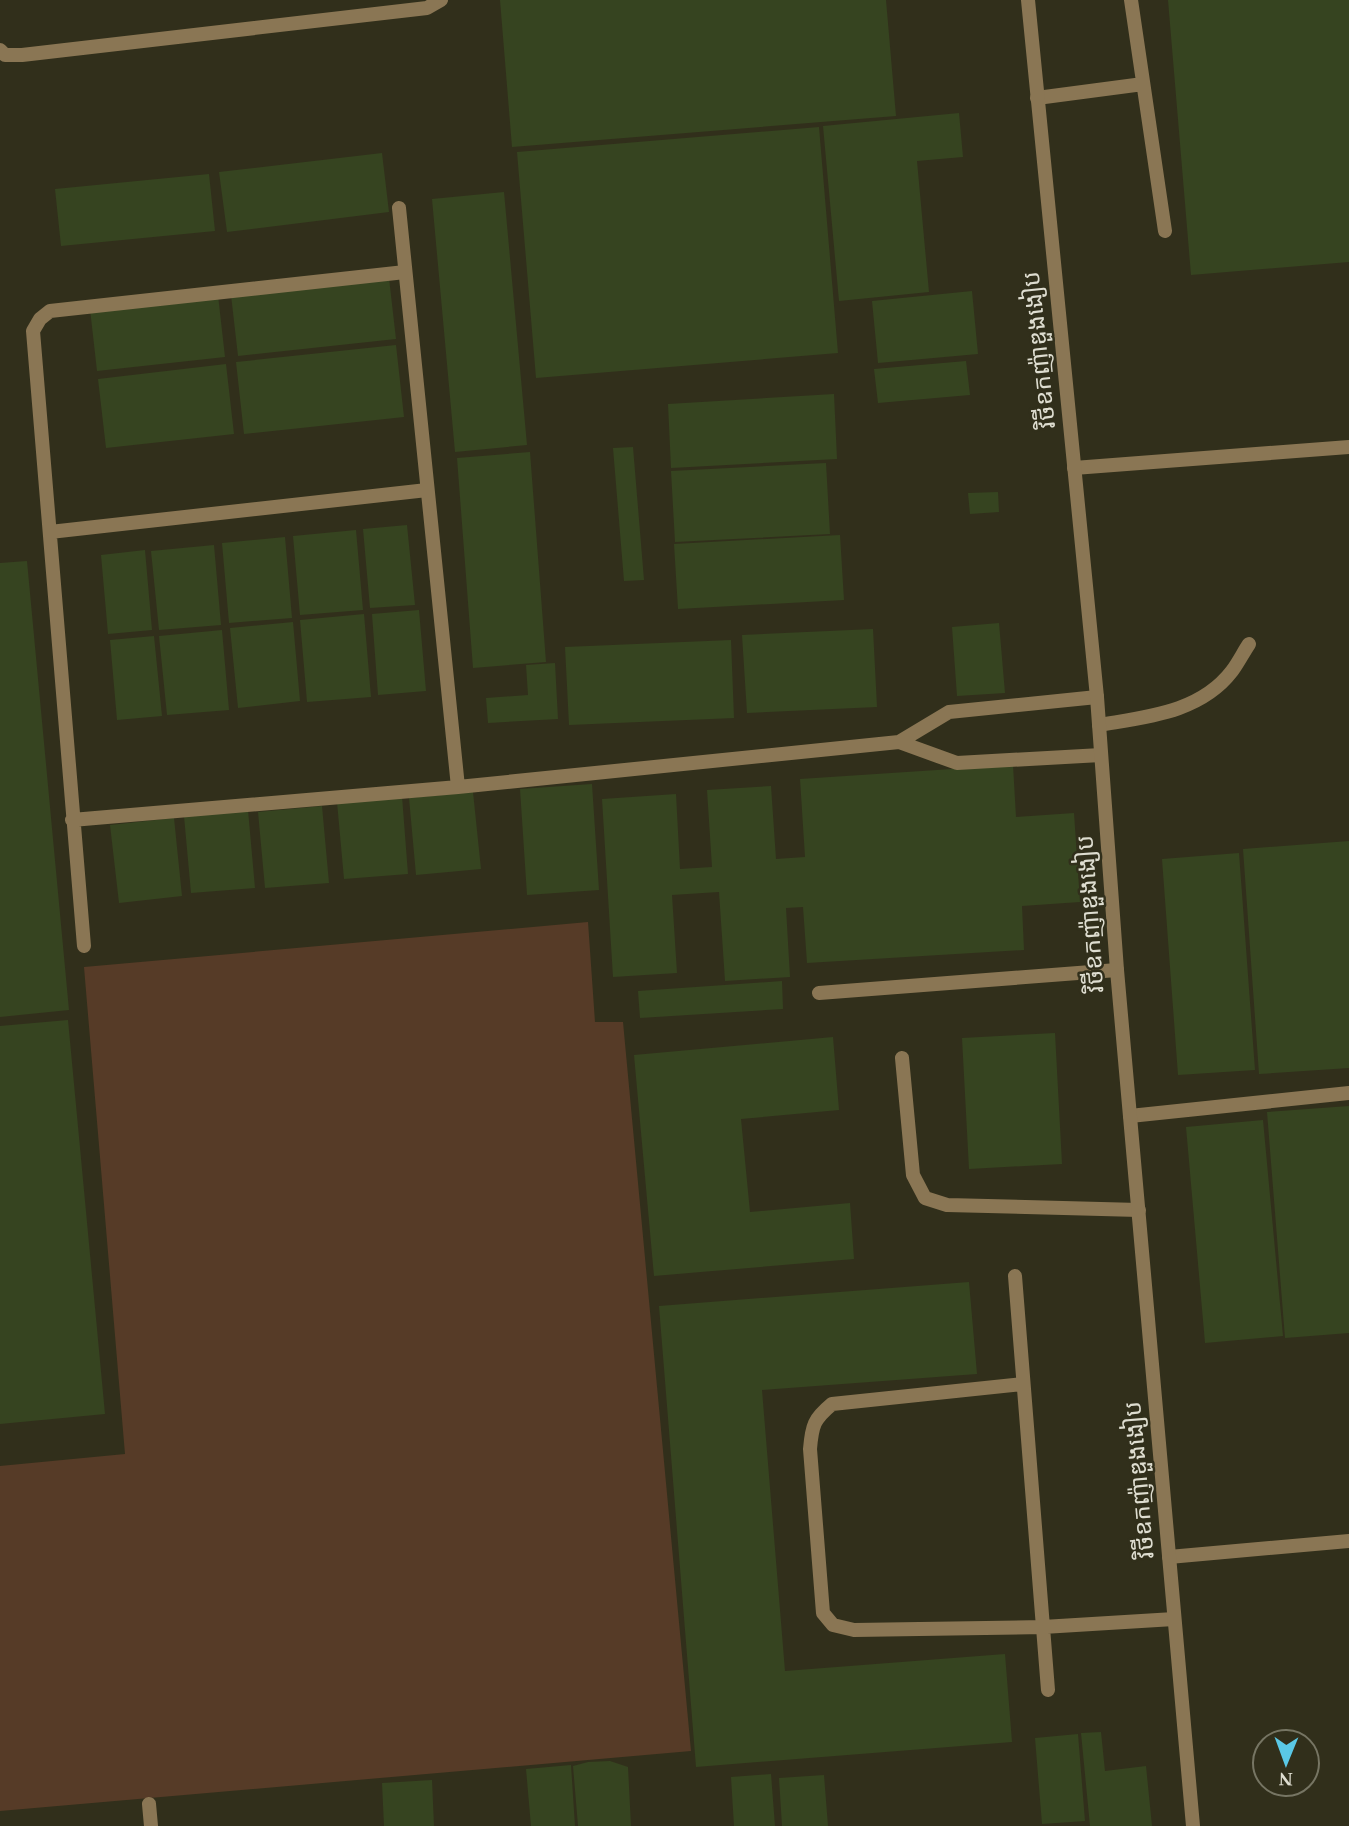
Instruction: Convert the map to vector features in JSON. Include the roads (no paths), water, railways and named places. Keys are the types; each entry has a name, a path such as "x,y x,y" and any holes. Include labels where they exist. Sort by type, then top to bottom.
{"street":[{"path":"0,50 5,55 22,55 427,8 441,0"},
{"name":"វិថីឧកញ៉ាឌួងងៀប","path":"1028,0 1097,697 1117,970 1193,1826"},
{"path":"1131,0 1165,231"},
{"path":"1037,98 1143,84"},
{"path":"399,208 458,788"},
{"path":"84,946 33,331 40,319 50,311 405,272"},
{"path":"1074,468 1349,447"},
{"path":"50,532 427,490"},
{"path":"1099,725 1171,713 1192,702 1211,691 1231,673 1249,644"},
{"path":"72,820 458,788 899,742 949,712 1097,697"},
{"path":"899,742 957,763 1101,755"},
{"path":"819,993 1117,970"},
{"path":"902,1058 913,1175 925,1198 947,1205 1139,1210"},
{"path":"1130,1116 1349,1093"},
{"path":"1014,1276 1048,1690"},
{"path":"1024,1384 832,1404 817,1416 811,1430 810,1449 823,1613 833,1625 855,1630 1043,1627 1174,1619"},
{"path":"1169,1557 1349,1541"},
{"path":"149,1804 151,1826"}]}
